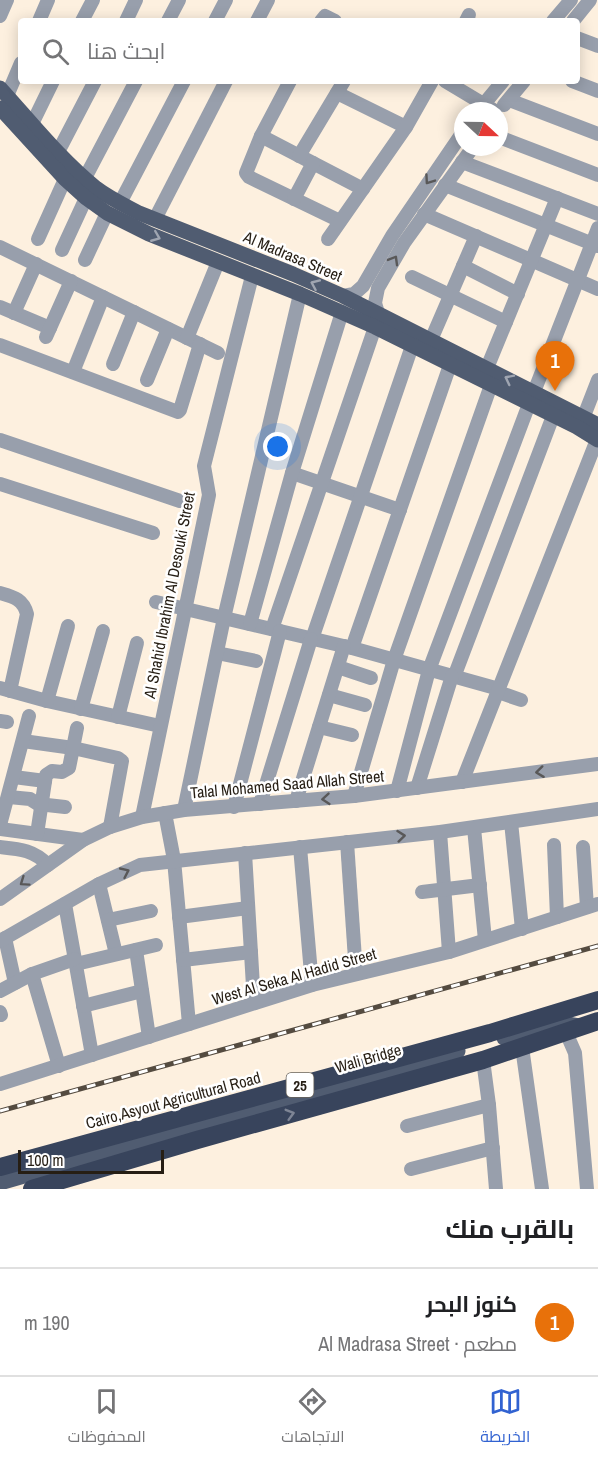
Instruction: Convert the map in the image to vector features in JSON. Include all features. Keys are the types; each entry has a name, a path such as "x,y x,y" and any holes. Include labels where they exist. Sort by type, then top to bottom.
{"highway":[{"name":"Cairo,Asyout Agricultural Road","path":"0,1167 490,1033 598,1000"},
{"name":"25","path":"32,1189 483,1060 522,1047 569,1027 598,1021"}],"main road":[{"name":"Al Madrasa Street","path":"2,97 85,178 120,203 136,220 155,219 343,296 412,346 491,385 584,416 598,435"},
{"name":"Al Madrasa Street","path":"2,97 36,149 86,198 107,213 136,220 218,262 342,312 377,320 432,340 487,368 553,416 598,435"},
{"path":"0,122 18,138 36,149"},
{"name":"Wali Bridge","path":"0,1183 539,1028 569,1027"},
{"path":"0,1176 239,1108 280,1095 301,1085"}],"street":[{"path":"0,16 7,0"},
{"path":"40,18 48,0"},
{"path":"84,18 93,0"},
{"path":"127,18 136,0"},
{"path":"170,18 179,0"},
{"path":"217,18 226,0"},
{"path":"259,18 268,0"},
{"path":"556,18 571,0"},
{"path":"576,18 592,2"},
{"path":"580,39 598,45"},
{"path":"2,97 18,68"},
{"path":"32,124 52,84"},
{"path":"58,152 93,84"},
{"path":"85,178 134,84"},
{"path":"120,203 182,84"},
{"path":"155,219 224,84"},
{"path":"288,84 246,170 249,177 340,221"},
{"path":"328,239 406,127 430,84"},
{"path":"450,84 478,102"},
{"path":"492,102 502,84"},
{"path":"505,102 509,100 522,84"},
{"path":"580,84 598,91"},
{"path":"299,156 340,87 406,127"},
{"path":"509,100 598,134"},
{"path":"261,136 363,189"},
{"path":"508,140 598,175"},
{"path":"343,296 354,294 363,286 410,209 454,145"},
{"path":"234,807 276,630 377,320 375,298 378,288 404,243 466,156"},
{"path":"462,162 598,214"},
{"path":"294,199 314,164"},
{"path":"65,179 40,234 64,245 86,198"},
{"path":"445,185 595,244"},
{"path":"487,368 557,198"},
{"path":"85,260 107,213"},
{"path":"424,214 598,289"},
{"path":"397,790 429,670 531,398 577,280 595,244 598,228"},
{"path":"432,340 476,237"},
{"path":"0,246 218,353"},
{"path":"187,338 218,262"},
{"path":"14,313 36,264"},
{"path":"463,266 518,294"},
{"name":"Al Shahid Ibrahim Al Desouki Street","path":"142,817 209,495 204,466 252,276"},
{"path":"411,277 506,322"},
{"path":"0,307 48,333 71,281"},
{"path":"184,810 224,618 300,294"},
{"path":"73,372 103,297"},
{"path":"113,364 134,312"},
{"path":"250,624 292,473 342,312"},
{"path":"147,380 168,329"},
{"path":"0,345 174,412 180,410 200,344"},
{"path":"261,804 311,639 412,346"},
{"path":"296,801 338,667 348,647 400,510 450,365"},
{"path":"584,416 598,381"},
{"path":"354,796 394,660 491,385"},
{"path":"417,788 453,676 553,416"},
{"path":"462,782 598,435"},
{"path":"0,440 180,501"},
{"path":"292,473 400,510"},
{"path":"0,484 153,533"},
{"path":"0,593 19,599 25,605 27,614 5,689 46,701 160,726"},
{"path":"156,602 348,647 453,676 521,700"},
{"path":"46,701 68,626"},
{"path":"81,709 103,631"},
{"path":"118,717 137,643"},
{"path":"217,653 256,661"},
{"path":"338,667 371,678"},
{"path":"329,695 365,705"},
{"path":"0,825 6,795 14,777 29,716"},
{"path":"319,727 352,735"},
{"path":"37,834 45,781 49,772 62,772 69,768 77,728"},
{"path":"413,732 433,737"},
{"path":"23,741 73,748 118,758 122,761 110,827"},
{"name":"Talal Mohamed Saad Allah Street","path":"0,899 83,840 110,827 142,817 184,810 354,796 598,764"},
{"path":"14,777 45,781"},
{"path":"6,795 30,799 35,803 65,807"},
{"path":"15,983 2,940 99,884 140,865 173,855 244,853 440,832 598,809"},
{"path":"165,813 173,855 189,1024"},
{"path":"511,822 522,928"},
{"path":"474,828 485,940"},
{"path":"0,830 83,840"},
{"path":"440,832 449,952"},
{"path":"347,842 356,974"},
{"path":"554,845 556,917"},
{"path":"0,847 31,851 40,856 48,865"},
{"path":"300,847 312,985"},
{"path":"583,847 593,906"},
{"path":"244,853 254,1003"},
{"path":"99,884 116,954"},
{"path":"422,892 480,885"},
{"path":"65,904 92,1055"},
{"name":"West Al Seka Al Hadid Street","path":"0,1084 312,985 449,952 593,906"},
{"path":"179,916 248,908"},
{"path":"108,920 151,911"},
{"path":"0,991 32,974 75,961 156,945"},
{"path":"136,950 149,1037"},
{"path":"183,960 251,952"},
{"path":"32,974 59,1066"},
{"path":"83,1006 142,991"},
{"path":"569,1027 575,1053 586,1189"},
{"path":"522,1047 542,1189"},
{"path":"483,1060 496,1189"},
{"path":"407,1126 489,1105"},
{"path":"411,1169 493,1148"}],"railway":[{"path":"0,1111 598,946"}],"place":[{"name":"كنوز البحر","path":"555,391"}]}
